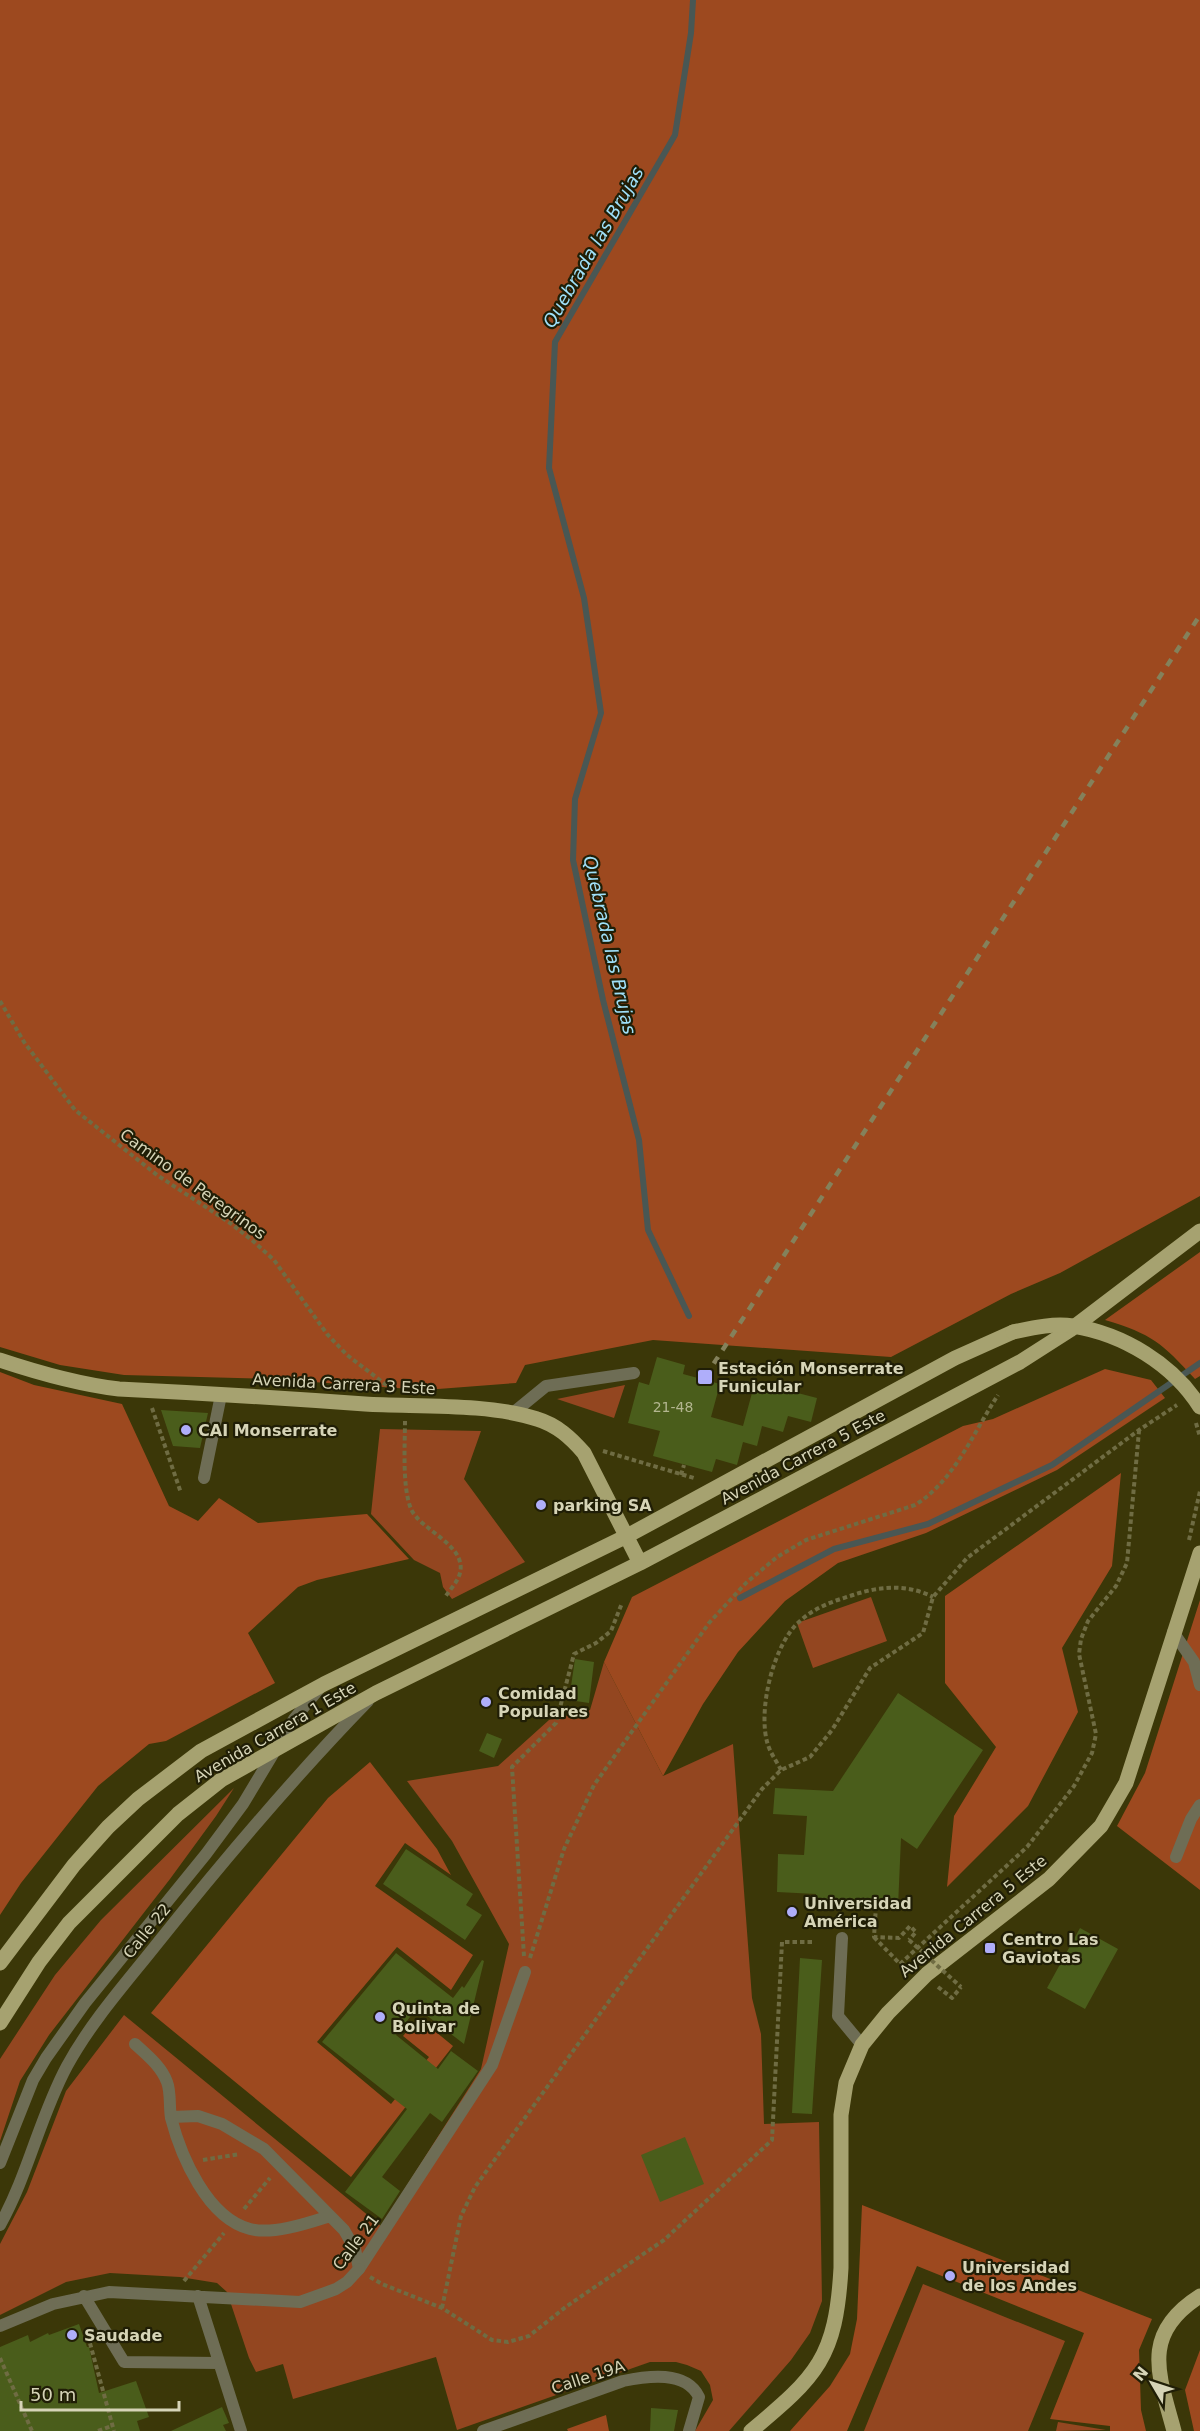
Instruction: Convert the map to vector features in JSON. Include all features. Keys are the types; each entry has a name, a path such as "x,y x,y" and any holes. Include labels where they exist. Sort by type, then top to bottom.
{"main road":[{"name":"Avenida Carrera 5 Este","path":"640,1563 1032,1355 1200,1231"},
{"name":"Avenida Carrera 5 Este","path":"627,1536 956,1358 1013,1332 1048,1325 1073,1326 1128,1344 1170,1371 1197,1413"},
{"name":"Avenida Carrera 3 Este","path":"0,1360 89,1385 146,1391 513,1413 538,1419 571,1438 584,1453 640,1563"},
{"name":"Avenida Carrera 1 Este","path":"0,1963 74,1865 108,1827 138,1799 201,1751 324,1684 627,1536"},
{"name":"Avenida Carrera 5 Este","path":"751,2431 807,2381 823,2357 833,2330 842,2268 842,2107 846,2083 862,2045 911,1989 1049,1879 1101,1826 1126,1783 1173,1632 1193,1552"},
{"name":"Avenida Carrera 1 Este","path":"0,2023 53,1942 124,1867 201,1794 376,1693 640,1563"},
{"path":"1174,2431 1160,2379 1158,2354 1165,2332 1178,2312 1200,2296"}],"street":[{"path":"513,1413 546,1386 634,1373"},
{"path":"204,1478 221,1395"},
{"path":"1173,1632 1194,1662 1200,1685"},
{"name":"Calle 22","path":"0,2163 33,2080 46,2058 85,2003 206,1854 243,1804 294,1719 324,1684"},
{"name":"Calle 22","path":"0,2225 17,2189 57,2088 82,2040 173,1924 292,1782 376,1693"},
{"path":"1176,1857 1191,1819 1200,1805"},
{"path":"842,1938 838,2016 862,2045"},
{"name":"Calle 21","path":"0,2326 53,2304 109,2292 300,2302 336,2289 347,2282 359,2269 492,2065 525,1972"},
{"path":"135,2044 154,2060 168,2082 171,2117 186,2163 200,2189 219,2209 234,2222 250,2229 303,2225 330,2216"},
{"path":"171,2117 198,2115 222,2124 264,2149 344,2230 355,2249 359,2269"},
{"path":"84,2296 124,2362 219,2363"},
{"path":"198,2296 241,2431"},
{"name":"Calle 19A","path":"483,2431 637,2378 672,2378 691,2386 699,2397 689,2431"}],"path":[{"name":"Camino de Peregrinos","path":"0,1001 24,1041 75,1110 158,1174 253,1241 274,1260 327,1334 358,1365 385,1383 405,1406"},
{"path":"525,1972 564,1849 594,1785 709,1623 746,1583 777,1557 806,1539 915,1505 931,1495 949,1476 977,1426 1002,1389"},
{"path":"146,1391 182,1493"},
{"path":"442,2308 461,2216 475,2187 744,1812 781,1770 810,1757 832,1730 870,1668 923,1633 933,1597 968,1558 1139,1430 1181,1403"},
{"path":"405,1406 407,1486 412,1511 453,1550 458,1560 460,1575 445,1597"},
{"path":"1197,1413 1200,1437"},
{"path":"876,1906 874,1937 900,1964 1027,1847 1074,1786 1092,1753 1096,1734 1079,1654 1081,1639 1088,1622 1116,1586 1127,1563 1139,1430"},
{"path":"603,1451 697,1479"},
{"path":"681,1475 684,1465"},
{"path":"1193,1552 1200,1493"},
{"path":"781,1770 768,1744 764,1702 777,1654 799,1621 826,1604 864,1591 901,1587 918,1589 933,1597"},
{"path":"525,1972 512,1767 556,1723 574,1654 596,1643 611,1631 622,1603"},
{"path":"874,1937 899,1938 910,1926 916,1932 909,1940 961,1987 952,1998 943,1991"},
{"path":"359,2269 382,2284 442,2308 492,2340 508,2342 529,2336 567,2306 664,2240 772,2140 782,1942 814,1942"},
{"path":"925,1963 932,1956"},
{"path":"186,2163 264,2149"},
{"path":"87,2333 113,2428 98,2431"},
{"path":"0,2358 32,2431"}],"shaded area":[{"path":"0,0 1200,0 1200,1196 1060,1273 1011,1294 891,1357 653,1340 525,1365 516,1383 425,1390 271,1379 124,1375 60,1365 0,1347"},
{"path":"1200,1252 1200,1376 1195,1379 1155,1341 1134,1330 1105,1320"},
{"path":"1105,1369 1151,1380 1165,1398 1057,1470 926,1533 838,1563 785,1601 738,1652 703,1704 663,1776 604,1662 632,1597 963,1426 993,1419"},
{"path":"0,1372 34,1385 122,1404 169,1506 198,1521 219,1498 258,1523 367,1514 409,1559 317,1580 298,1587 248,1633 275,1683 166,1741 149,1744 98,1786 21,1883 0,1915"},
{"path":"625,1385 614,1418 557,1399"},
{"path":"380,1429 481,1431 464,1479 525,1562 452,1599 443,1587 440,1573 414,1560 371,1514"},
{"path":"1121,1473 1112,1566 1062,1648 1078,1712 1028,1806 947,1887 954,1816 996,1747 945,1683 945,1596"},
{"path":"871,1597 887,1641 813,1668 797,1623"},
{"path":"1200,1600 1200,1890 1117,1826 1145,1773"},
{"path":"604,1662 663,1776 733,1744 752,1998 761,2034 764,2124 819,2122 822,2301 810,2333 791,2360 729,2431 695,2431 713,2400 710,2385 701,2371 676,2362 650,2362 457,2430 436,2357 293,2399 283,2364 256,2372 249,2358 227,2292 217,2283 180,2277 110,2273 66,2282 0,2315 0,2244 27,2192 66,2091 124,2015 381,2226 481,2069 509,1944 452,1841 407,1781 498,1766 549,1720 590,1710"},
{"path":"370,1762 437,1849 451,1875 405,1843 375,1886 473,1955 451,1990 397,1947 317,2042 391,2104 429,2057 403,2036 419,2018 453,2046 351,2177 151,2013 328,1798"},
{"path":"234,1788 170,1879 49,2035 20,2081 0,2141 0,2059 55,1975 101,1920"},
{"path":"862,2205 1152,2319 1139,2350 1141,2410 1146,2431 1110,2431 1110,2426 1050,2419 1084,2333 917,2266 847,2431 790,2431 830,2386 850,2354 857,2319"},
{"path":"923,2284 1065,2341 1028,2431 864,2431"},
{"path":"1200,2350 1200,2431 1194,2431 1185,2390"},
{"path":"606,2415 609,2431 568,2431 567,2429"},
{"path":"1058,2422 1106,2430 1056,2431"}],"building":[{"path":"657,1357 685,1365 683,1374 720,1384 711,1417 743,1426 755,1382 817,1398 811,1422 788,1416 783,1432 762,1426 757,1446 743,1442 737,1465 716,1459 712,1472 653,1456 660,1431 628,1423 639,1382 649,1385"},
{"name":"CAI Monserrate","path":"161,1410 208,1413 200,1448 173,1446"},
{"path":"575,1659 594,1662 589,1703 569,1700"},
{"path":"898,1693 983,1750 917,1849 901,1838 898,1907 816,1904 816,1894 777,1892 778,1854 804,1855 807,1816 773,1814 775,1788 833,1791"},
{"path":"487,1733 502,1739 494,1758 479,1751"},
{"path":"406,1849 473,1894 466,1905 482,1915 465,1940 383,1884"},
{"path":"1080,1928 1118,1949 1085,2009 1047,1988"},
{"path":"396,1953 453,1998 462,1986 464,1988 482,1960 484,1961 464,2044 417,2008 396,2035 438,2069 451,2051 478,2071 442,2122 430,2113 382,2177 400,2191 382,2219 345,2192 407,2109 322,2042"},
{"path":"800,1958 822,1960 812,2114 792,2113"},
{"path":"685,2137 704,2184 660,2202 641,2155"},
{"path":"79,2324 87,2347 89,2347 99,2393 136,2381 149,2417 137,2421 140,2431 0,2431 0,2347 28,2335 30,2342 48,2333 49,2335"},
{"path":"222,2407 229,2423 223,2425 226,2431 171,2431"},
{"path":"651,2408 678,2410 674,2431 650,2431"}],"waterway":[{"name":"Quebrada las Brujas","path":"689,1316 648,1230 639,1140 603,1000 573,860 575,799 601,713 584,598 549,468 555,342 675,135 691,33 693,0"},
{"path":"740,1598 834,1549 928,1524 1052,1465 1200,1363"}],"railway":[{"path":"705,1377 1200,615"}],"place":[{"name":"Estación Monserrate Funicular","path":"705,1377"},
{"name":"CAI Monserrate","path":"186,1430"},
{"name":"parking SA","path":"541,1505"},
{"name":"Comidad Populares","path":"486,1702"},
{"name":"Universidad América","path":"792,1912"},
{"name":"Centro Las Gaviotas","path":"990,1948"},
{"name":"Quinta de Bolivar","path":"380,2017"},
{"name":"Universidad de los Andes","path":"950,2276"},
{"name":"Saudade","path":"72,2335"}]}
